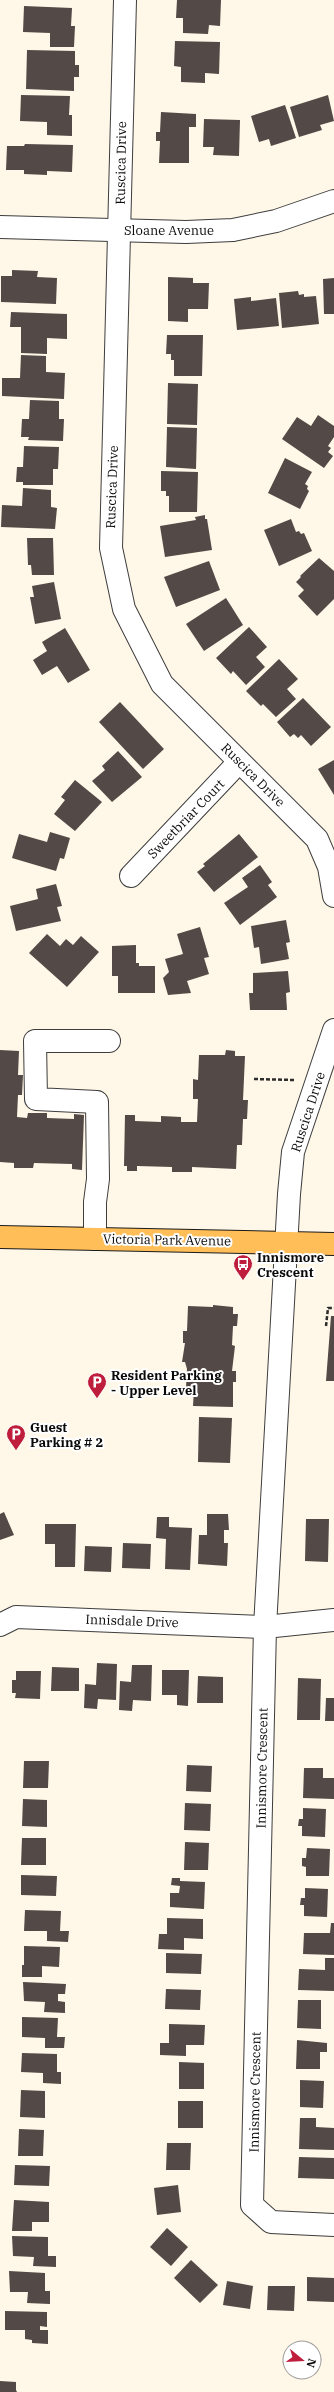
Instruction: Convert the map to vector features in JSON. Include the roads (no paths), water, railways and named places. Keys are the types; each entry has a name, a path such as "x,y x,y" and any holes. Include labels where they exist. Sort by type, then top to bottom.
{"main road":[{"name":"Victoria Park Avenue","path":"0,1237 334,1244"}],"street":[{"name":"Ruscica Drive","path":"125,0 110,548 124,609 162,684 317,839 332,866 334,896"},
{"name":"Sloane Avenue","path":"0,227 119,231 233,230 276,221 334,201"},
{"name":"Sweetbriar Court","path":"131,876 239,762"},
{"name":"Ruscica Drive","path":"287,1243 293,1152 334,1030"},
{"path":"95,1239 95,1202 98,1179 97,1102 36,1099 36,1041 108,1041"},
{"name":"Innismore Crescent","path":"287,1243 265,1627 252,2205 271,2222 334,2225"},
{"name":"Innisdale Drive","path":"0,1625 16,1617 265,1627 334,1620"}],"place":[{"name":"Innismore Crescent","path":"243,1281"},
{"name":"Resident Parking - Upper Level","path":"97,1399"},
{"name":"Guest Parking # 2","path":"16,1451"}]}
